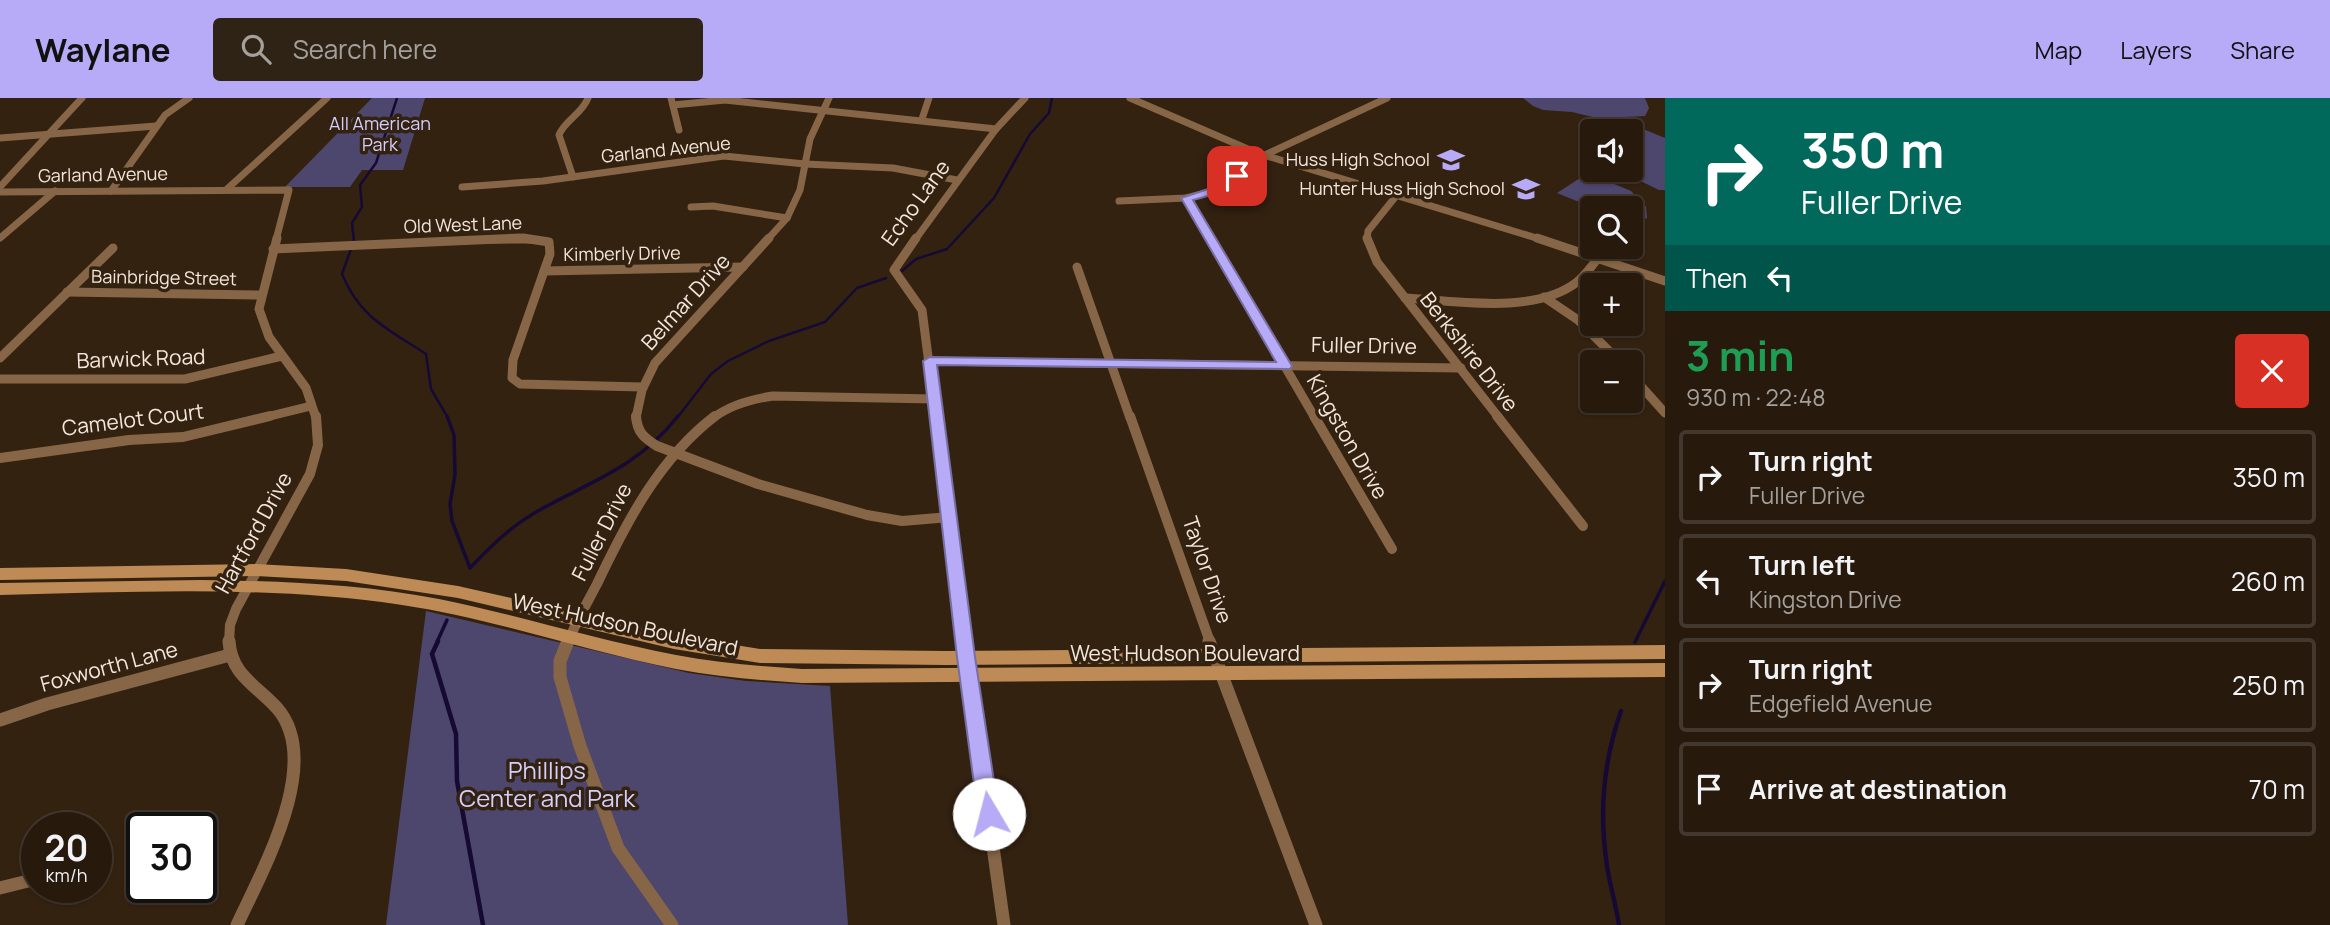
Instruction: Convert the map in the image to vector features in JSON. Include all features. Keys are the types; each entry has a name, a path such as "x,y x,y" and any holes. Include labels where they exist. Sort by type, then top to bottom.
{"main road":[{"name":"West Hudson Boulevard","path":"0,574 256,570 346,575 409,583 713,650 760,656 1057,657 1665,652"},
{"name":"West Hudson Boulevard","path":"0,589 249,586 346,591 405,599 676,662 757,673 971,676 1665,670"}],"street":[{"path":"0,187 82,98"},
{"path":"111,191 156,126 172,107 189,98"},
{"path":"227,189 327,98"},
{"path":"573,177 559,135 564,125 584,109 588,98"},
{"name":"Belmar Drive","path":"829,98 810,139 800,190 787,218 665,350 642,387 636,414 638,427 643,438 673,455 870,516 905,521 950,517"},
{"path":"922,119 929,98"},
{"name":"Echo Lane","path":"1004,925 971,676 966,657 930,361 919,301 894,270 996,128 1025,98"},
{"path":"1130,98 1211,135 1265,155 1580,251"},
{"path":"1119,201 1186,198 1227,184 1265,155 1387,98"},
{"path":"678,130 672,102 726,99 996,128"},
{"path":"0,138 156,126"},
{"name":"Garland Avenue","path":"462,187 573,177 711,157 893,168 957,180"},
{"name":"Garland Avenue","path":"0,192 289,190"},
{"name":"Hartford Drive","path":"230,654 231,622 314,464 318,428 303,383 262,328 259,309 289,190"},
{"path":"0,238 55,191"},
{"name":"Berkshire Drive","path":"1396,195 1374,221 1366,236 1369,249 1583,526"},
{"name":"Kingston Drive","path":"1186,198 1392,549"},
{"path":"691,207 713,206 787,218"},
{"name":"Old West Lane","path":"273,249 539,239 549,242 550,254 513,360 512,378 520,384 642,387"},
{"path":"0,358 113,248"},
{"path":"1405,298 1506,301 1544,298 1577,282 1597,259"},
{"path":"1604,259 1665,281"},
{"name":"Kimberly Drive","path":"544,271 743,267"},
{"name":"Taylor Drive","path":"1077,267 1221,674 1316,925"},
{"name":"Bainbridge Street","path":"67,292 261,295"},
{"path":"1544,298 1578,320 1608,350"},
{"name":"Barwick Road","path":"0,379 184,379 282,356"},
{"name":"Fuller Drive","path":"930,361 1461,368"},
{"path":"1643,388 1665,413"},
{"name":"Fuller Drive","path":"672,925 618,848 596,792 560,677 560,661 570,637 651,482 673,455 723,410 751,399 802,396 934,398"},
{"name":"Camelot Court","path":"0,458 129,440 183,437 311,406"},
{"path":"230,654 241,678 285,719 293,743 295,762 286,811 237,925"},
{"name":"Foxworth Lane","path":"0,720 47,704 230,654"},
{"path":"0,888 21,883"}],"green space":[{"name":"All American Park","path":"372,98 425,98 403,170 362,170 350,187 285,187"},
{"path":"1523,98 1645,98 1649,108 1645,116 1601,119 1533,106"},
{"path":"1643,129 1665,138 1665,190 1643,182"},
{"path":"1580,178 1580,182 1610,182 1631,191 1636,196 1580,196 1580,202 1557,193"},
{"path":"1643,204 1646,207 1647,218 1643,220"},
{"name":"Phillips Center and Park","path":"426,611 689,673 746,681 830,686 848,925 386,925"}],"waterway":[{"path":"354,242 352,223 362,207 360,185 376,163 397,98"},
{"path":"902,271 916,259 947,249 994,198 1030,134 1049,113 1052,98"},
{"path":"351,249 342,274 349,289 357,302 376,321 426,354 431,389 447,417"},
{"path":"677,418 711,374 728,361 769,341 825,322 857,288 886,278"},
{"path":"447,417 454,435 455,475 450,504 452,521 470,568 518,524 630,461 646,449 678,416"},
{"path":"1635,642 1665,581"},
{"path":"437,642 447,620"},
{"path":"438,641 432,654 456,734 457,781 483,925"},
{"path":"1619,925 1607,866 1603,807 1610,750 1621,711"}],"place":[{"name":"Huss High School","path":"1451,160"},
{"name":"Hunter Huss High School","path":"1526,189"}],"route":[{"path":"989,814 971,676 966,657 930,361 1285,366 1186,198 1214,191 1237,176"}]}
